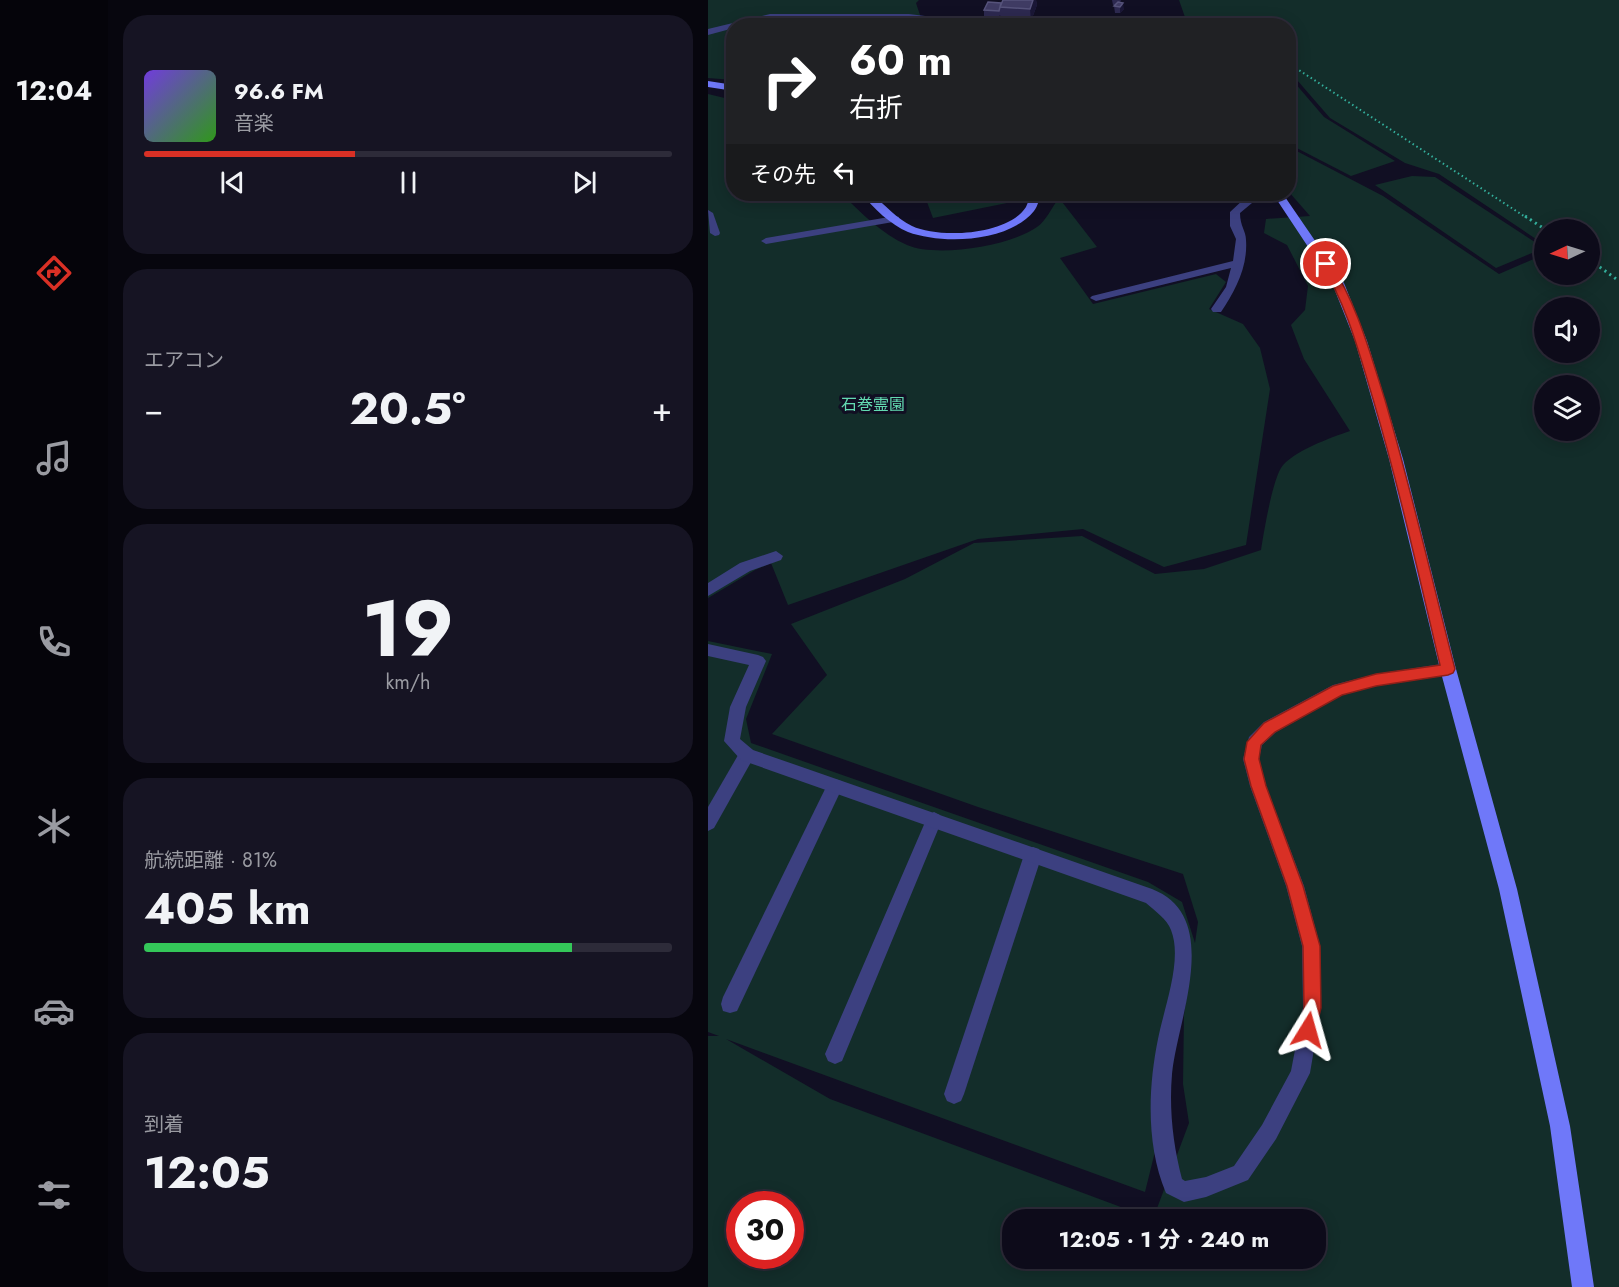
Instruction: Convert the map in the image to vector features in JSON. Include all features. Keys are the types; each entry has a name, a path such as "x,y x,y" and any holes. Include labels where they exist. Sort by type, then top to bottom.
{"street":[{"path":"766,18 919,18"},
{"path":"708,32 726,28"},
{"path":"708,84 726,87"},
{"path":"875,201 895,219 911,229 937,236 970,235 1003,228 1024,217 1032,201"},
{"path":"1217,309 1232,287 1238,263 1241,239 1235,226 1235,212 1248,201"},
{"path":"1283,201 1338,283 1361,341 1396,459 1448,669 1508,889 1560,1126 1583,1287"},
{"path":"708,213 715,232"},
{"path":"766,241 895,219"},
{"path":"1096,298 1238,263"},
{"path":"708,590 745,567 776,556"},
{"path":"708,650 758,661 734,722 732,741 747,755 1152,897 1173,913 1182,935 1182,961 1166,1042 1160,1098 1164,1156 1173,1186 1184,1192 1206,1187 1241,1173 1269,1132 1300,1073 1312,1008 1311,946 1295,886 1258,786 1251,759 1254,742 1270,728 1338,690 1376,680 1448,669"},
{"path":"708,823 747,755"},
{"path":"730,1004 835,786"},
{"path":"835,1054 934,820"},
{"path":"954,1094 1033,855"}],"path":[{"path":"1296,68 1534,222"},
{"path":"1600,267 1619,281"}],"green space":[{"path":"708,0 919,0 916,3 921,18 726,18 726,79 708,78"},
{"path":"1179,0 1619,0 1619,1287 708,1287 708,1036 719,1036 708,1032 708,641 772,654 746,719 751,743 1148,882 1182,902 1195,943 1198,922 1183,874 978,807 772,734 827,675 791,624 905,579 974,543 1082,536 1155,574 1204,569 1261,550 1266,520 1281,468 1302,451 1350,431 1304,359 1291,325 1305,310 1308,286 1287,245 1264,233 1266,219 1310,216 1296,200 1296,151 1383,196 1499,274 1534,259 1534,285 1600,285 1600,219 1534,219 1534,238 1439,174 1405,163 1330,118 1296,80 1296,18 1185,18","holes":["1189,980 1184,1015 1183,1084 1189,1123 1157,1209 1326,1209 1326,1269 1002,1269 1002,1209 1126,1209 830,1099 726,1039 1145,1192 1169,1095 1180,1009"]},
{"path":"1296,84 1324,117 1395,161 1351,176 1296,148"},
{"name":"石巻霊園","path":"708,94 726,98 726,201 850,201 872,222 907,245 920,249 954,250 1010,240 1025,234 1037,227 1057,201 1061,201 1097,247 1060,258 1093,304 1216,274 1226,282 1209,309 1243,324 1260,348 1270,389 1246,545 1164,567 1083,529 978,539 788,605 771,563 708,598"},
{"path":"1412,176 1435,177 1534,241 1534,252 1496,268 1375,185"},
{"path":"927,201 1017,201 933,218"}],"building":[{"path":"1003,0 1033,0 1030,9 1000,7"},
{"path":"988,2 1001,3 999,11 984,10"},
{"path":"1118,2 1123,3 1120,7 1114,6"}],"route":[{"path":"1308,1030 1312,1008 1311,946 1295,886 1258,786 1251,759 1254,742 1270,728 1338,690 1376,680 1448,669 1396,459 1361,341 1338,283 1326,264"}]}
